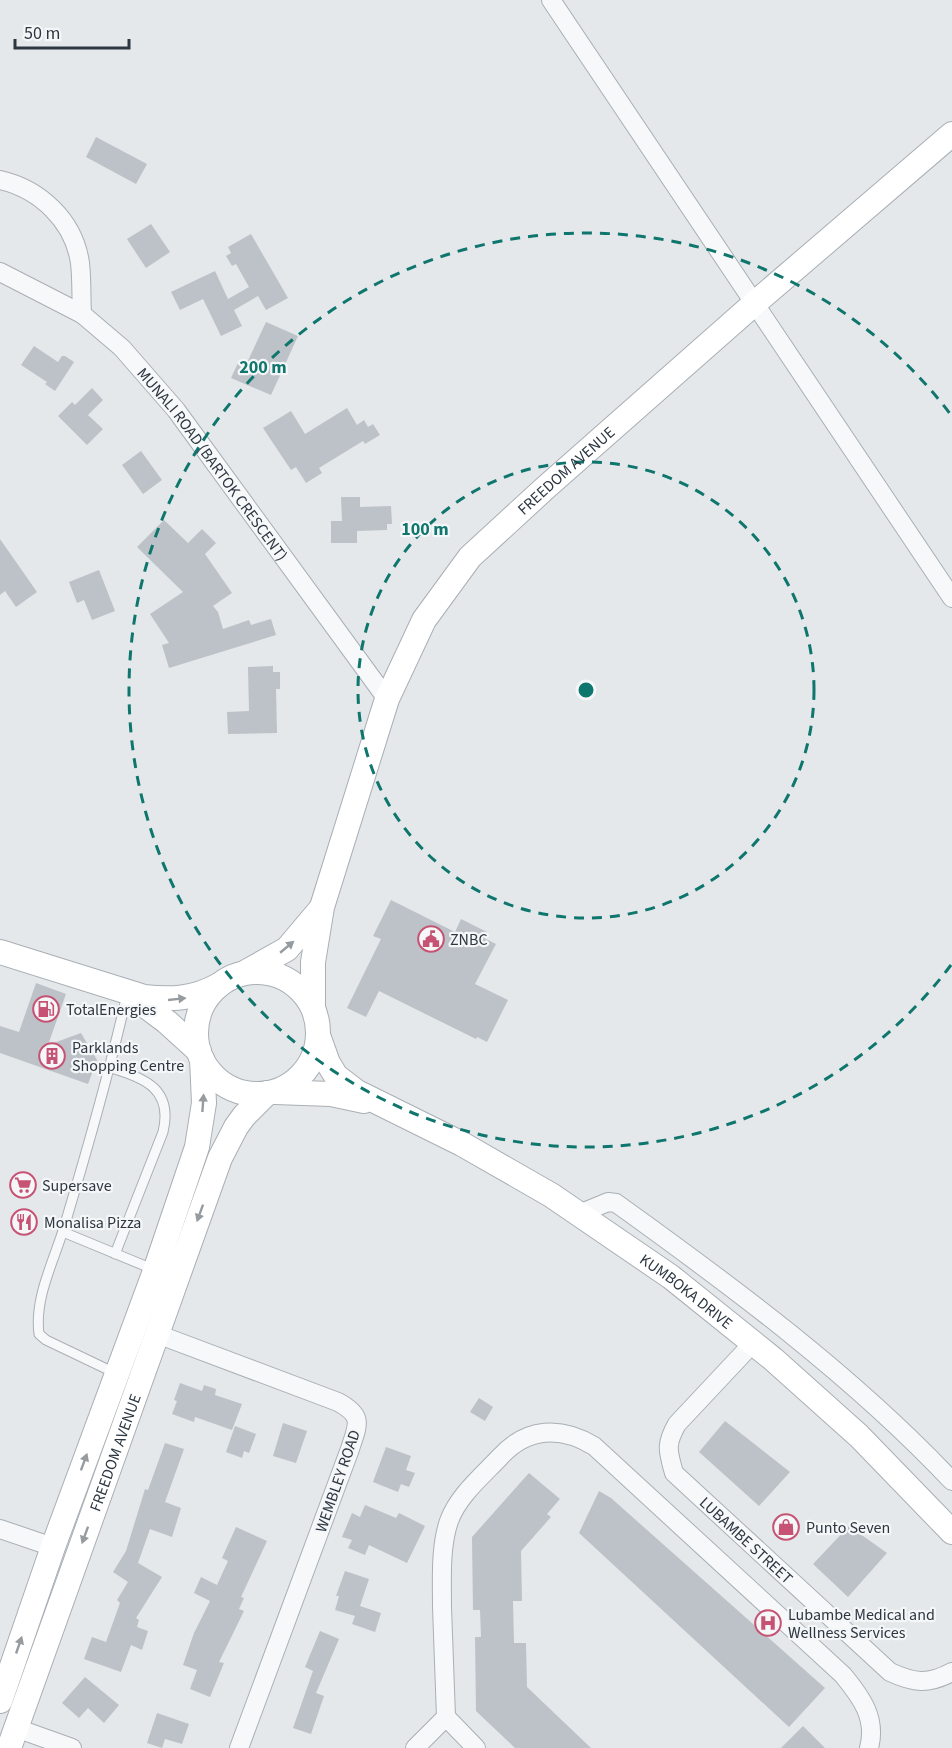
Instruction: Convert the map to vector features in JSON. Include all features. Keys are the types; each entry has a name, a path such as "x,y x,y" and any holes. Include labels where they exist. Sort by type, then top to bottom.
{"main road":[{"name":"FREEDOM AVENUE","path":"313,1006 313,962 322,907 387,699 424,620 470,556 755,303 952,134"},
{"name":"FREEDOM AVENUE","path":"232,979 287,949 322,907"},
{"path":"0,952 128,994 166,1000 207,992 232,979 258,972 274,975 290,982 313,1006 318,1022 319,1038 315,1056 292,1084 271,1092 256,1094 239,1092 224,1084 211,1073 200,1055 148,1006 128,994"},
{"path":"200,1055 196,1032 200,1013 209,996 232,979"},
{"name":"KUMBOKA DRIVE","path":"319,1038 336,1077 357,1092 462,1144 551,1195 671,1277 753,1343 859,1436 952,1532"},
{"name":"FREEDOM AVENUE","path":"0,1701 197,1147 204,1103 204,1081 200,1055"},
{"name":"FREEDOM AVENUE","path":"13,1738 220,1158 244,1116 271,1092"},
{"name":"KUMBOKA DRIVE","path":"271,1092 331,1094 381,1105"},
{"path":"108,1471 117,1374"}],"street":[{"path":"551,0 952,598"},
{"path":"0,180 17,184 45,200 73,237 80,262 82,315"},
{"name":"MUNALI ROAD (BARTOK CRESCENT)","path":"0,272 82,315 122,348 176,411 387,699"},
{"path":"579,1214 608,1202 616,1203 716,1275 821,1360 923,1451 952,1481"},
{"path":"698,1299 716,1275"},
{"name":"WEMBLEY ROAD","path":"158,1334 338,1402 351,1409 357,1418 350,1449 239,1748"},
{"name":"LUBAMBE STREET","path":"753,1343 674,1430 667,1447 674,1473 890,1672 907,1680 920,1682 939,1679 952,1672"},
{"path":"476,1748 446,1717 442,1578 449,1522 458,1503 510,1446 534,1434 558,1432 578,1436 594,1446 843,1675 860,1695 869,1712 872,1727 869,1748"},
{"path":"0,1528 53,1547"},
{"path":"415,1748 446,1717"},
{"path":"13,1738 72,1748"}],"lane":[{"path":"117,1374 46,1340 39,1334 37,1321 44,1289 111,1068 128,994"},
{"path":"111,1068 130,1073 148,1082 161,1097 167,1115 163,1132 115,1254"},
{"path":"63,1232 155,1270"}],"building":[{"path":"96,137 147,164 136,184 86,157"},
{"path":"151,224 170,252 146,268 127,239"},
{"path":"251,234 288,298 266,310 258,296 234,310 242,326 221,336 203,299 180,310 171,292 215,271 228,299 249,287 236,264 232,266 226,256 231,253 228,247"},
{"path":"266,322 298,336 271,395 231,378 238,363 245,367"},
{"path":"34,346 58,362 62,356 65,356 74,362 55,391 45,384 47,382 21,365"},
{"path":"92,388 103,400 88,415 103,429 87,445 58,416 72,402 75,405"},
{"path":"347,408 357,425 364,420 368,427 373,424 380,435 365,444 363,441 319,468 322,473 306,483 296,467 291,470 263,428 291,411 305,434"},
{"path":"141,451 162,480 143,494 122,465"},
{"path":"341,497 360,497 360,507 391,506 392,524 387,524 387,530 357,531 357,543 331,543 331,521 342,521"},
{"path":"164,520 188,543 202,529 216,543 205,554 232,593 213,606 218,612 223,629 249,620 251,625 271,619 276,635 169,668 162,645 169,643 150,614 183,592 137,547"},
{"path":"0,539 37,592 16,607 5,591 0,595"},
{"path":"99,570 115,611 92,620 84,600 77,603 69,582"},
{"path":"273,666 273,672 280,672 280,689 276,689 277,733 228,734 227,712 249,711 248,667"},
{"path":"391,900 455,932 461,919 487,932 484,938 496,944 475,984 508,1000 487,1042 477,1037 476,1039 379,991 366,1017 347,1008 381,939 373,936"},
{"name":"Parklands Shopping Centre","path":"36,983 66,994 48,1045 81,1033 97,1060 88,1084 0,1053 0,1026 19,1032"},
{"path":"180,1383 202,1391 204,1385 216,1389 215,1395 242,1404 232,1430 195,1417 194,1422 172,1414"},
{"path":"479,1398 493,1407 485,1421 470,1412"},
{"path":"725,1421 790,1472 759,1506 699,1452"},
{"path":"283,1423 307,1431 296,1463 273,1456"},
{"path":"235,1426 256,1434 249,1453 244,1451 242,1458 226,1452"},
{"path":"165,1443 184,1449 165,1502 181,1508 172,1537 150,1529 138,1563 162,1577 136,1618 139,1620 137,1627 148,1631 142,1650 131,1645 121,1672 84,1659 92,1637 106,1642 120,1603 117,1600 128,1582 113,1572 126,1551 145,1489 148,1490"},
{"path":"386,1447 411,1456 406,1470 415,1473 409,1487 401,1484 398,1492 373,1482"},
{"path":"529,1473 560,1499 547,1514 551,1517 521,1551 522,1601 513,1601 514,1643 526,1643 527,1687 591,1748 515,1748 476,1711 475,1637 481,1637 480,1610 473,1610 472,1537"},
{"path":"599,1491 611,1498 825,1688 789,1727 579,1533"},
{"path":"365,1505 396,1518 399,1513 425,1526 407,1563 369,1545 365,1555 348,1548 352,1540 342,1537 352,1513 360,1517"},
{"path":"849,1526 887,1553 848,1597 813,1564"},
{"path":"236,1527 267,1541 241,1597 244,1598 239,1609 244,1611 219,1662 224,1663 210,1697 190,1689 197,1670 183,1665 194,1633 210,1601 194,1593 201,1577 217,1585 228,1561 222,1558"},
{"path":"345,1571 369,1579 360,1606 381,1613 375,1632 352,1624 355,1616 335,1610 339,1596 336,1596"},
{"path":"320,1631 339,1639 316,1693 324,1696 311,1734 293,1728 313,1671 305,1667"},
{"path":"85,1677 119,1705 104,1723 88,1708 79,1718 62,1703"},
{"path":"157,1713 189,1724 182,1744 165,1739 162,1748 147,1743"},
{"path":"803,1726 825,1748 781,1748"}],"place":[{"name":"ZNBC","path":"431,939"},
{"name":"TotalEnergies","path":"46,1009"},
{"name":"Parklands Shopping Centre","path":"52,1056"},
{"name":"Supersave","path":"23,1185"},
{"name":"Monalisa Pizza","path":"24,1222"},
{"name":"Punto Seven","path":"786,1527"},
{"name":"Lubambe Medical and Wellness Services","path":"768,1623"}]}
